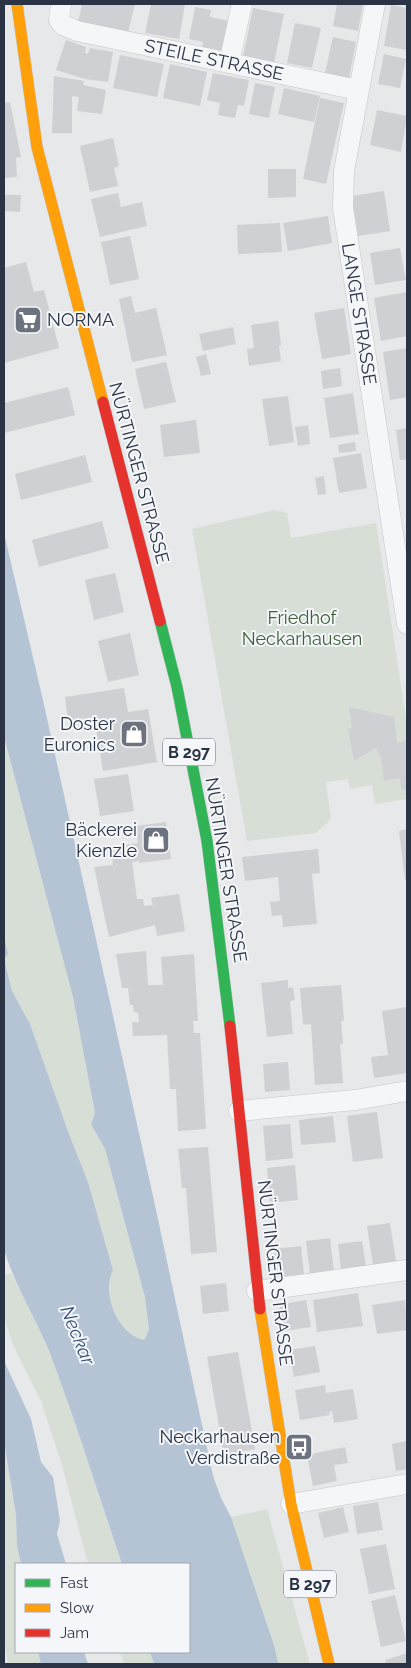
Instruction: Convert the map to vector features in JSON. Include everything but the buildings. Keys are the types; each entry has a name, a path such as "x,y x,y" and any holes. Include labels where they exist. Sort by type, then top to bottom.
{"main road":[{"name":"NÜRTINGER STRASSE","path":"17,4 37,147 177,687 208,847 223,963 257,1291 292,1504 329,1664"}],"street":[{"name":"STEILE STRASSE","path":"61,4 59,20 69,28 358,90"},
{"path":"230,62 242,4"},
{"name":"LANGE STRASSE","path":"375,4 344,171 343,208 407,624"},
{"path":"239,1110 355,1100 407,1091"},
{"path":"257,1291 407,1270"},
{"path":"292,1504 407,1484"}],"green space":[{"name":"Friedhof Neckarhausen","path":"275,510 287,513 291,538 376,523 407,725 407,799 375,804 372,785 350,789 348,779 326,782 331,819 316,833 247,841 192,529"},
{"path":"4,738 73,997 95,1113 91,1124 105,1149 145,1297 149,1330 144,1340 134,1336 119,1321 110,1301 109,1290 113,1270 88,1182 30,1024 12,991 4,959 8,954 4,937"},
{"path":"11,1273 29,1308 60,1379 122,1563 88,1563 61,1462 41,1401 14,1347 4,1317 4,1276"},
{"path":"4,1441 16,1515 17,1546 21,1563 15,1563 15,1653 38,1653 41,1664 8,1664 4,1640"},
{"path":"267,1509 310,1664 278,1664 275,1648 231,1517"},
{"path":"120,1653 150,1653 154,1664 125,1664"}],"water":[{"name":"Neckar","path":"4,533 153,1196 213,1476 221,1498 231,1517 275,1648 278,1664 154,1664 150,1653 190,1653 190,1563 122,1563 59,1377 4,1250 4,959 12,991 30,1024 88,1182 113,1270 110,1279 110,1301 119,1321 126,1330 144,1340 149,1330 145,1297 105,1149 91,1124 95,1113 73,997 4,737"},
{"path":"4,937 8,954 4,959"},
{"path":"4,1361 31,1419 41,1462 53,1477 60,1521 57,1534 66,1563 21,1563 17,1546 16,1515 4,1441"},
{"path":"38,1653 84,1653 88,1664 41,1664"}],"traffic: fast":[{"path":"160,621 177,687 207,841 230,1026"}],"traffic: slow":[{"path":"17,4 37,147 103,402"},
{"path":"260,1309 291,1504 329,1664"}],"traffic: jam":[{"path":"103,402 160,621"},
{"path":"230,1026 260,1309"}],"place":[{"name":"NORMA","path":"28,320"},
{"name":"Doster Euronics","path":"134,734"},
{"name":"Bäckerei Kienzle","path":"156,840"},
{"name":"Neckarhausen Verdistraße","path":"299,1447"}]}
